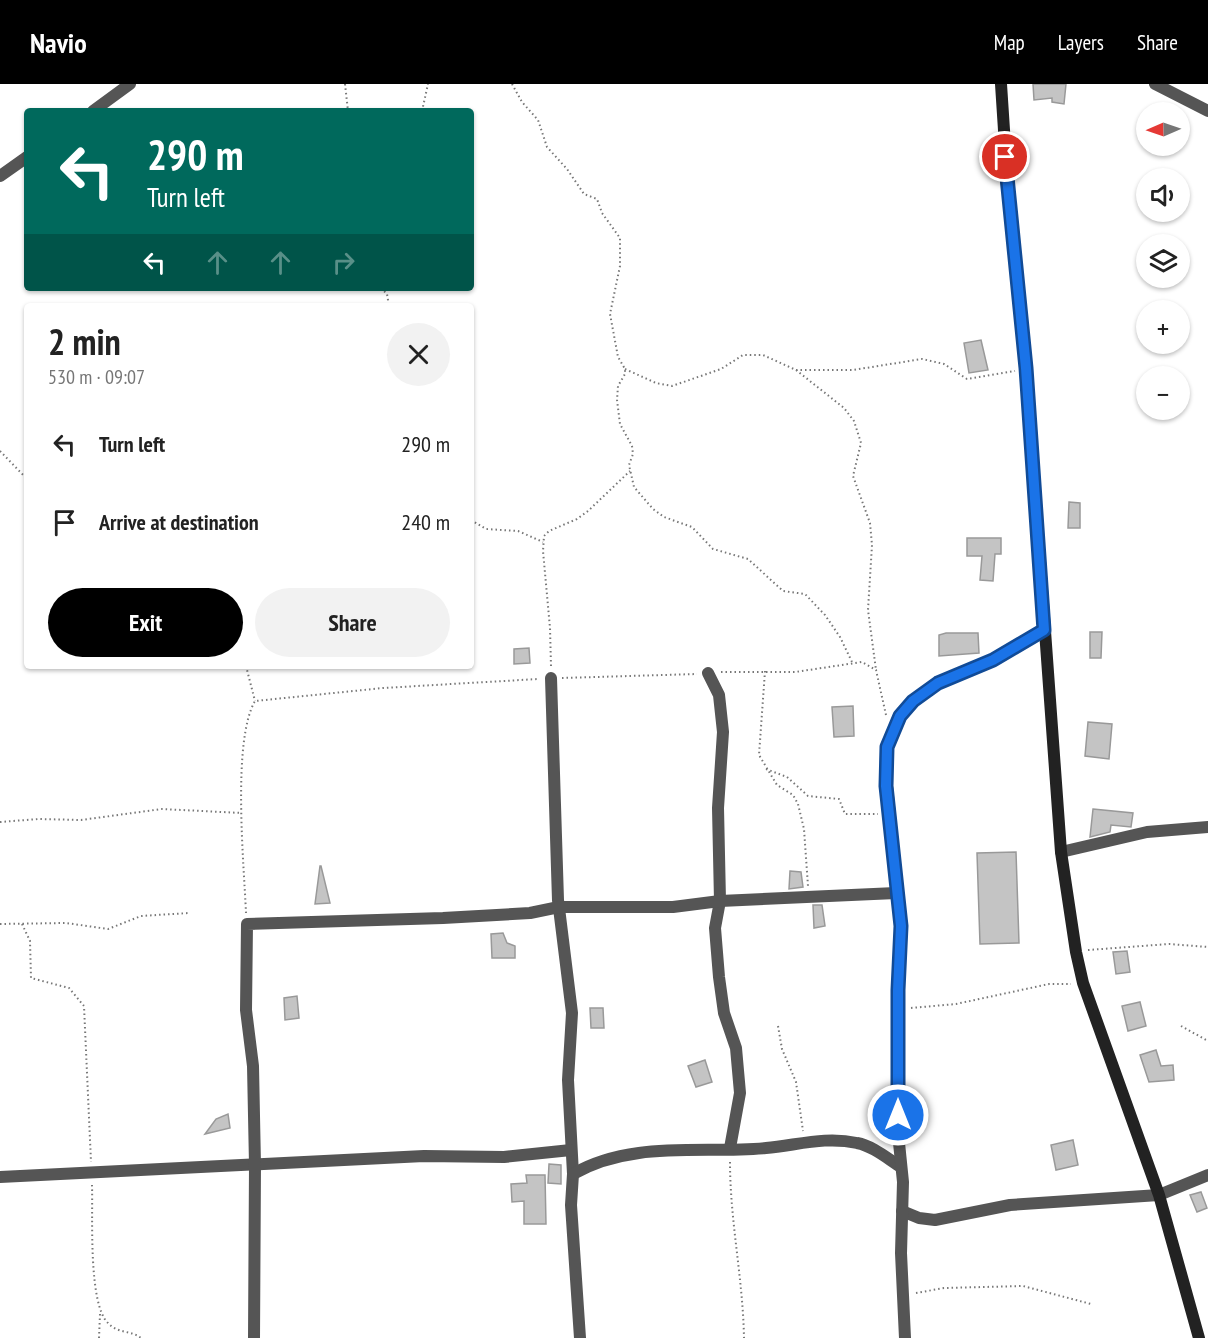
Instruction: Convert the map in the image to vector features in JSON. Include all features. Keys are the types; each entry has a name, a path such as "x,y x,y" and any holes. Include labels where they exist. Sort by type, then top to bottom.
{"street":[{"path":"97,108 130,84"},
{"path":"1001,84 1007,176 1026,368 1061,852 1076,952 1083,983 1159,1195 1199,1338"},
{"path":"1155,84 1208,111"},
{"path":"0,176 24,159"},
{"path":"905,1338 901,1295 902,1211 898,1134 900,1009 898,990 901,926 886,786 887,747 900,716 913,701 938,683 993,660 1044,630"},
{"path":"708,673 719,695 723,732 718,791 720,901 715,928 724,1013 736,1048 740,1094 730,1148"},
{"path":"551,678 559,907 572,1013 568,1080 573,1174 571,1205 580,1338"},
{"path":"1061,852 1147,832 1208,827"},
{"path":"254,1338 255,1165 253,1066 246,1010 247,924 443,918 530,913 559,907 673,906 809,896 896,894"},
{"path":"573,1174 591,1163 636,1152 730,1148 766,1149 832,1139 860,1143 901,1167"},
{"path":"0,1177 424,1156 504,1157 571,1150"},
{"path":"902,1211 919,1218 935,1220 1010,1205 1159,1195 1208,1175"}],"path":[{"path":"345,84 348,108"},
{"path":"423,108 428,84"},
{"path":"512,84 522,102 537,120 547,147 567,169 584,194 597,199 602,213 620,238 620,266 610,314 618,357 625,369 625,374 618,386 616,400 620,424 632,446 630,471 634,487 658,513 692,527 713,549 748,559 783,591 805,594 830,622 853,664"},
{"path":"625,369 667,386 721,369 743,355 772,358 796,370 844,408 854,421 861,443 853,476 870,523 872,545 868,610 876,670 891,735"},
{"path":"796,370 853,370 922,359 944,364 968,379 1026,368"},
{"path":"0,452 24,476"},
{"path":"551,678 550,628 543,542 549,531 577,519 630,471"},
{"path":"474,522 486,529 518,531 543,542"},
{"path":"255,701 383,688 551,678 795,672 862,662 876,670"},
{"path":"247,669 255,701 247,715 244,740 243,813 247,924"},
{"path":"765,671 759,747 766,770 777,785 793,795 798,804 804,830 809,896"},
{"path":"766,770 787,777 808,796 838,799 845,814 890,814"},
{"path":"0,822 39,819 81,820 162,809 243,813"},
{"path":"0,924 66,923 108,929 141,916 189,913"},
{"path":"22,924 30,941 31,978 69,988 76,993 84,1006 92,1173 92,1241 100,1314 99,1338"},
{"path":"1076,952 1169,944 1208,947"},
{"path":"900,1009 976,1001 1049,984 1083,983"},
{"path":"778,1026 782,1049 796,1082 801,1127 806,1142"},
{"path":"1181,1026 1208,1041"},
{"path":"730,1148 732,1211 742,1284 744,1338"},
{"path":"901,1295 944,1288 1023,1286 1091,1304"},
{"path":"100,1314 116,1331 141,1338"}],"building":[{"path":"1033,84 1066,84 1064,104 1052,102 1052,98 1034,100"},
{"path":"981,340 988,370 969,373 964,343"},
{"path":"1069,502 1080,503 1080,528 1068,528"},
{"path":"967,538 1001,538 1001,554 995,554 993,581 980,580 982,556 967,556"},
{"path":"1090,632 1102,632 1101,658 1090,658"},
{"path":"978,633 979,653 939,656 939,635"},
{"path":"529,648 530,663 514,664 514,649"},
{"path":"853,706 854,736 834,737 832,707"},
{"path":"1088,722 1112,724 1109,759 1085,756"},
{"path":"1093,809 1133,813 1131,827 1111,825 1110,832 1090,837"},
{"path":"1016,852 1019,943 980,944 977,853"},
{"path":"320,866 330,903 315,904"},
{"path":"790,871 801,872 803,887 789,889"},
{"path":"813,905 822,905 825,926 814,928"},
{"path":"503,933 507,943 515,946 515,958 492,958 491,934"},
{"path":"1127,951 1130,972 1116,974 1113,952"},
{"path":"297,996 299,1018 285,1020 284,998"},
{"path":"1140,1002 1146,1026 1128,1031 1122,1006"},
{"path":"590,1008 603,1008 604,1028 591,1028"},
{"path":"1156,1050 1161,1066 1173,1065 1174,1080 1149,1082 1140,1055"},
{"path":"705,1060 712,1082 696,1087 688,1066"},
{"path":"228,1114 230,1128 205,1134 216,1119"},
{"path":"1073,1140 1078,1165 1056,1170 1051,1145"},
{"path":"549,1164 561,1165 561,1184 548,1183"},
{"path":"526,1175 545,1175 546,1224 524,1224 524,1201 512,1202 511,1184 527,1183"},
{"path":"1201,1192 1207,1208 1197,1212 1190,1195"}],"route":[{"path":"898,1115 900,1009 898,972 901,926 886,786 887,747 900,716 913,701 938,683 993,660 1044,630 1026,368 1005,157"}]}
